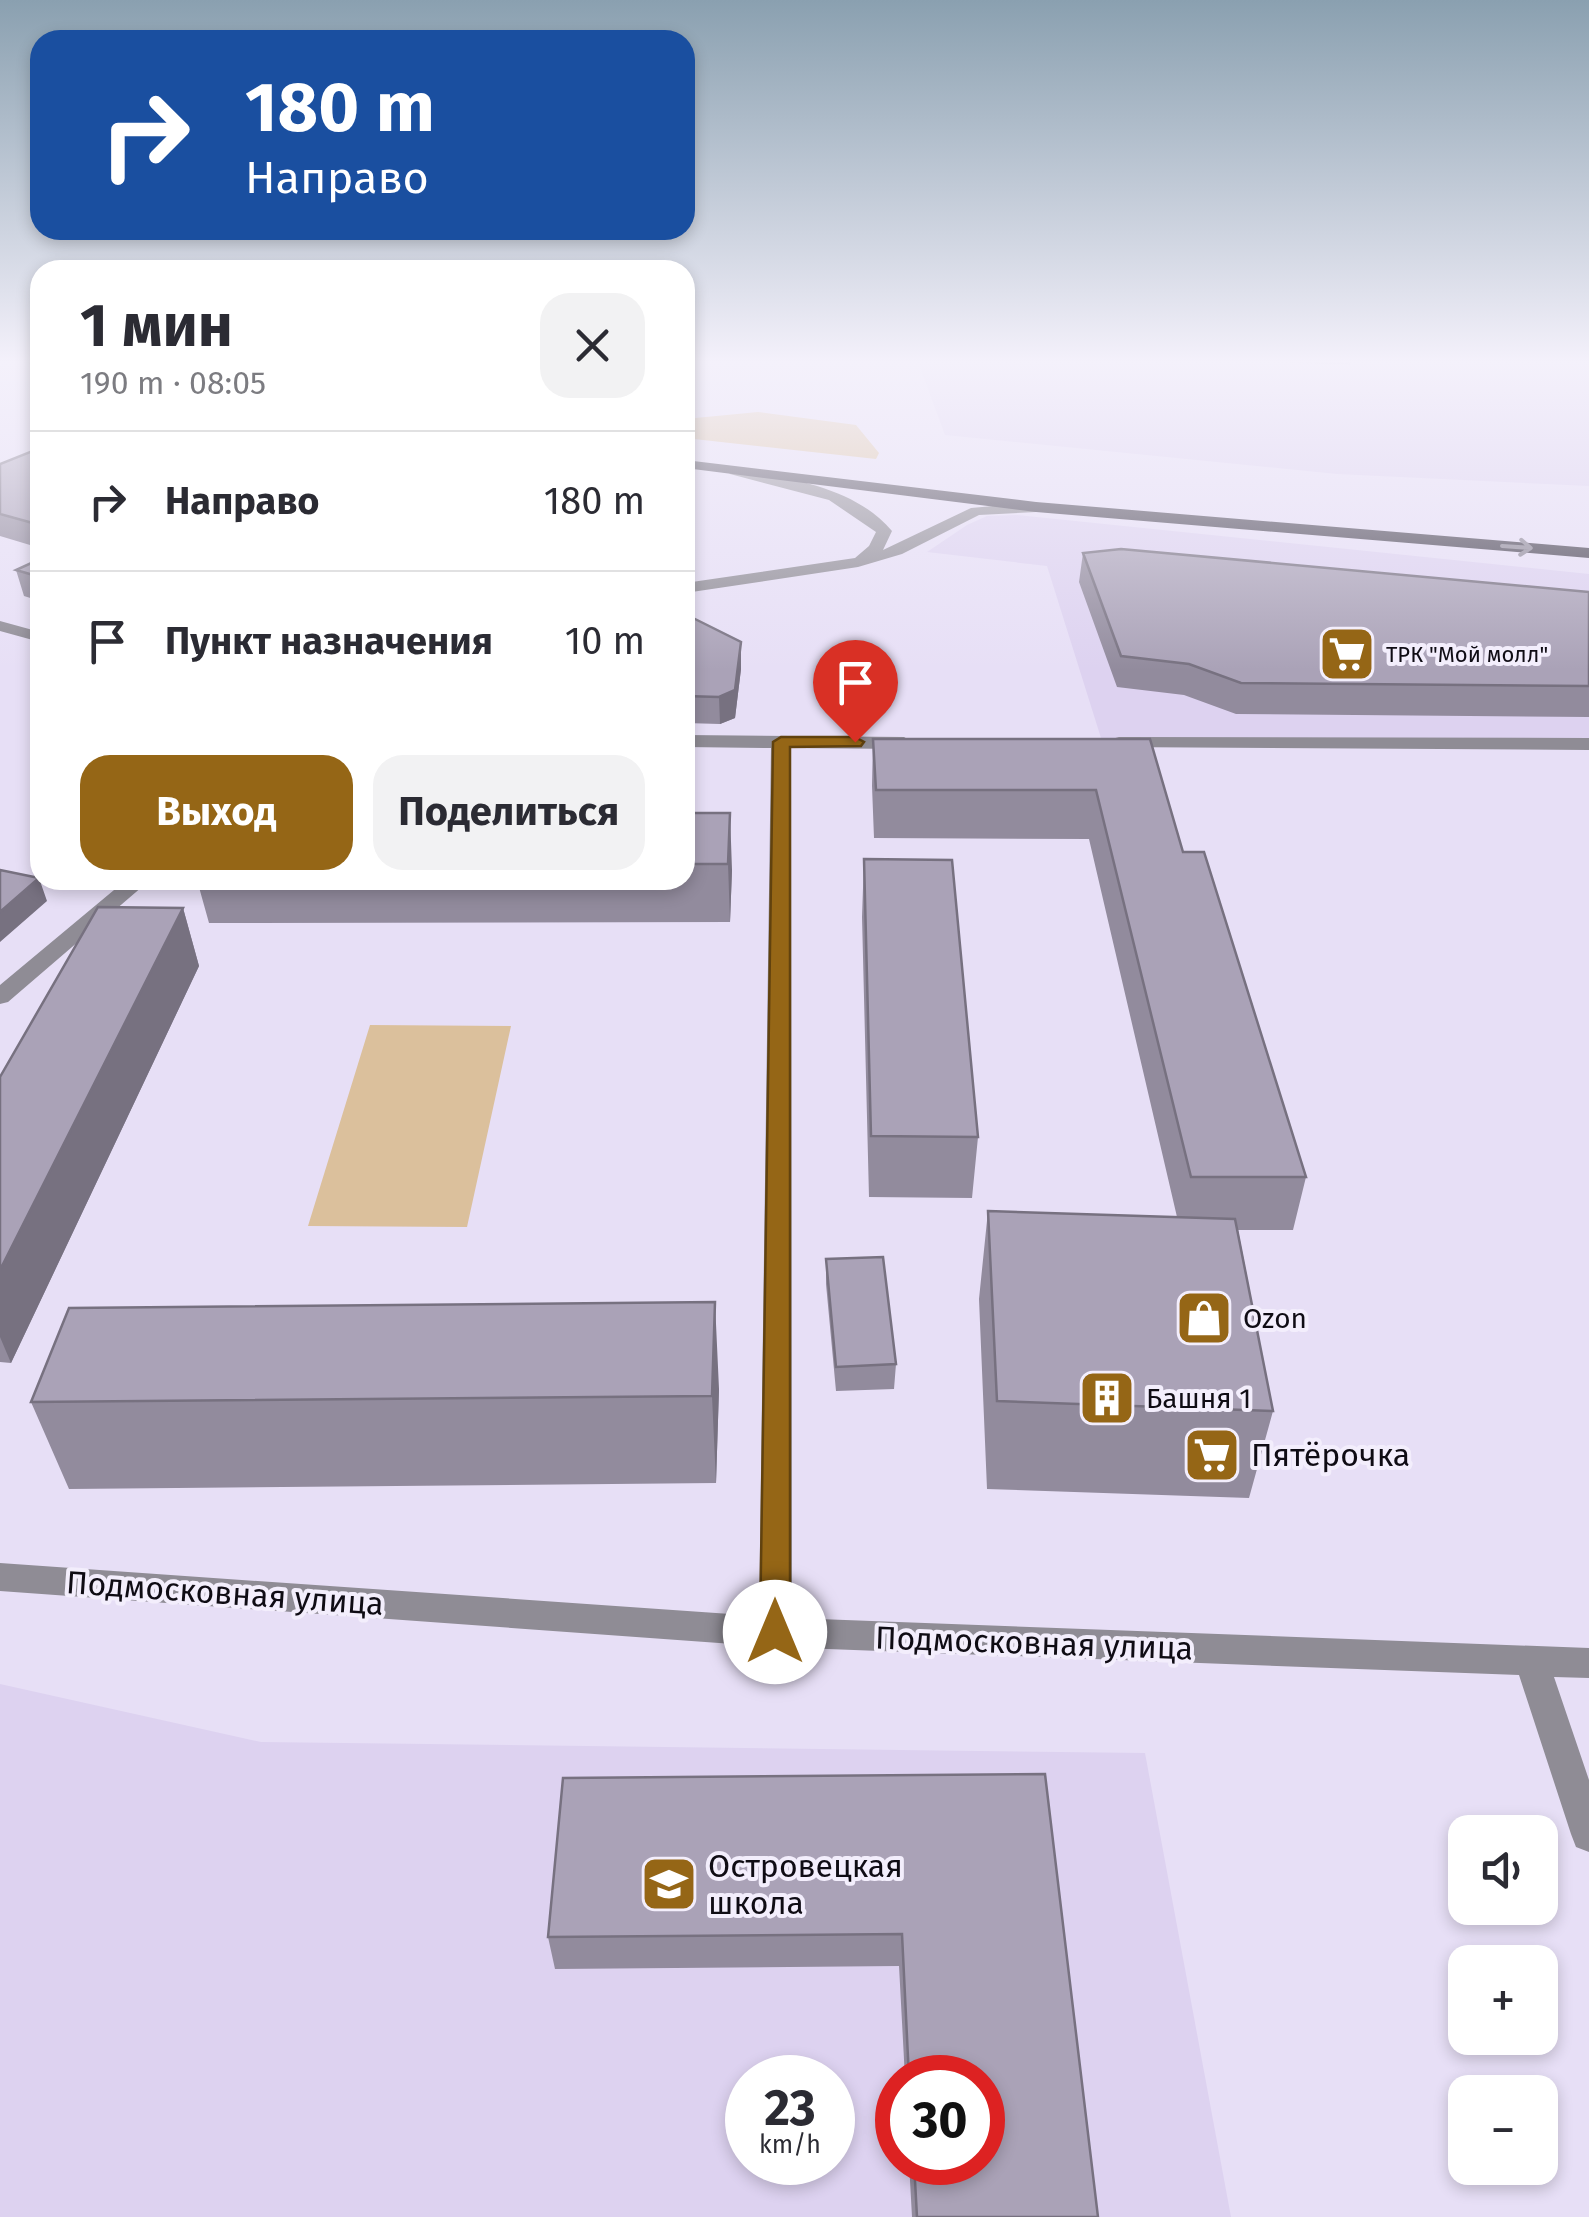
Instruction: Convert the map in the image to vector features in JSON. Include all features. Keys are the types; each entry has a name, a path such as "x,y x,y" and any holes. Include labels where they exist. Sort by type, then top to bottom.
{"main road":[{"path":"779,462 1055,496 1326,520 1589,536"},
{"path":"695,465 1036,507 1589,553"}],"street":[{"path":"735,471 830,496 873,517 884,530 883,537 858,562"},
{"path":"695,586 858,562 896,552 976,512 1036,507"},
{"path":"0,626 30,634"},
{"path":"695,741 934,743"},
{"path":"775,1632 781,742"},
{"path":"1093,743 1589,744"},
{"path":"0,997 127,890"},
{"name":"Подмосковная улица","path":"0,1577 775,1632 1589,1663"},
{"path":"1532,1663 1589,1834"}],"shaded area":[{"path":"1221,462 1589,462 1589,486 1337,474"},
{"path":"1017,515 1589,574 1589,738 1101,738 1047,566 927,552 987,516"},
{"path":"370,1025 511,1026 467,1227 308,1226"},
{"name":"Островецкая школа","path":"0,1684 261,1742 1145,1753 1231,2217 0,2217"}],"building":[{"path":"30,462 30,522 0,514 0,464"},
{"name":"ТРК \"Мой молл\"","path":"1121,549 1589,592 1589,686 1241,683 1189,664 1121,656 1083,553"},
{"path":"30,564 30,574 16,570"},
{"path":"695,619 741,642 735,690 719,697 695,696"},
{"path":"873,739 1150,739 1183,852 1204,852 1306,1177 1191,1177 1096,790 876,790"},
{"path":"695,813 730,813 728,864 695,864"},
{"path":"864,859 952,860 978,1137 871,1136"},
{"path":"0,870 30,876 30,886 0,912"},
{"path":"98,907 183,908 0,1270 0,1077"},
{"path":"988,1211 1235,1219 1273,1411 997,1401"},
{"path":"883,1257 896,1364 836,1367 826,1259"},
{"path":"715,1302 712,1396 31,1402 69,1308"},
{"path":"1045,1774 1098,2217 917,2217 915,2185 1005,2185 1005,2055 908,2055 902,1934 548,1937 563,1778"}],"place":[{"name":"ТРК \"Мой молл\"","path":"1347,654"},
{"name":"Ozon","path":"1204,1318"},
{"name":"Башня 1","path":"1107,1398"},
{"name":"Пятёрочка","path":"1212,1455"},
{"name":"Островецкая школа","path":"669,1884"}],"route":[{"path":"775,1632 781,742 855,742"}]}
